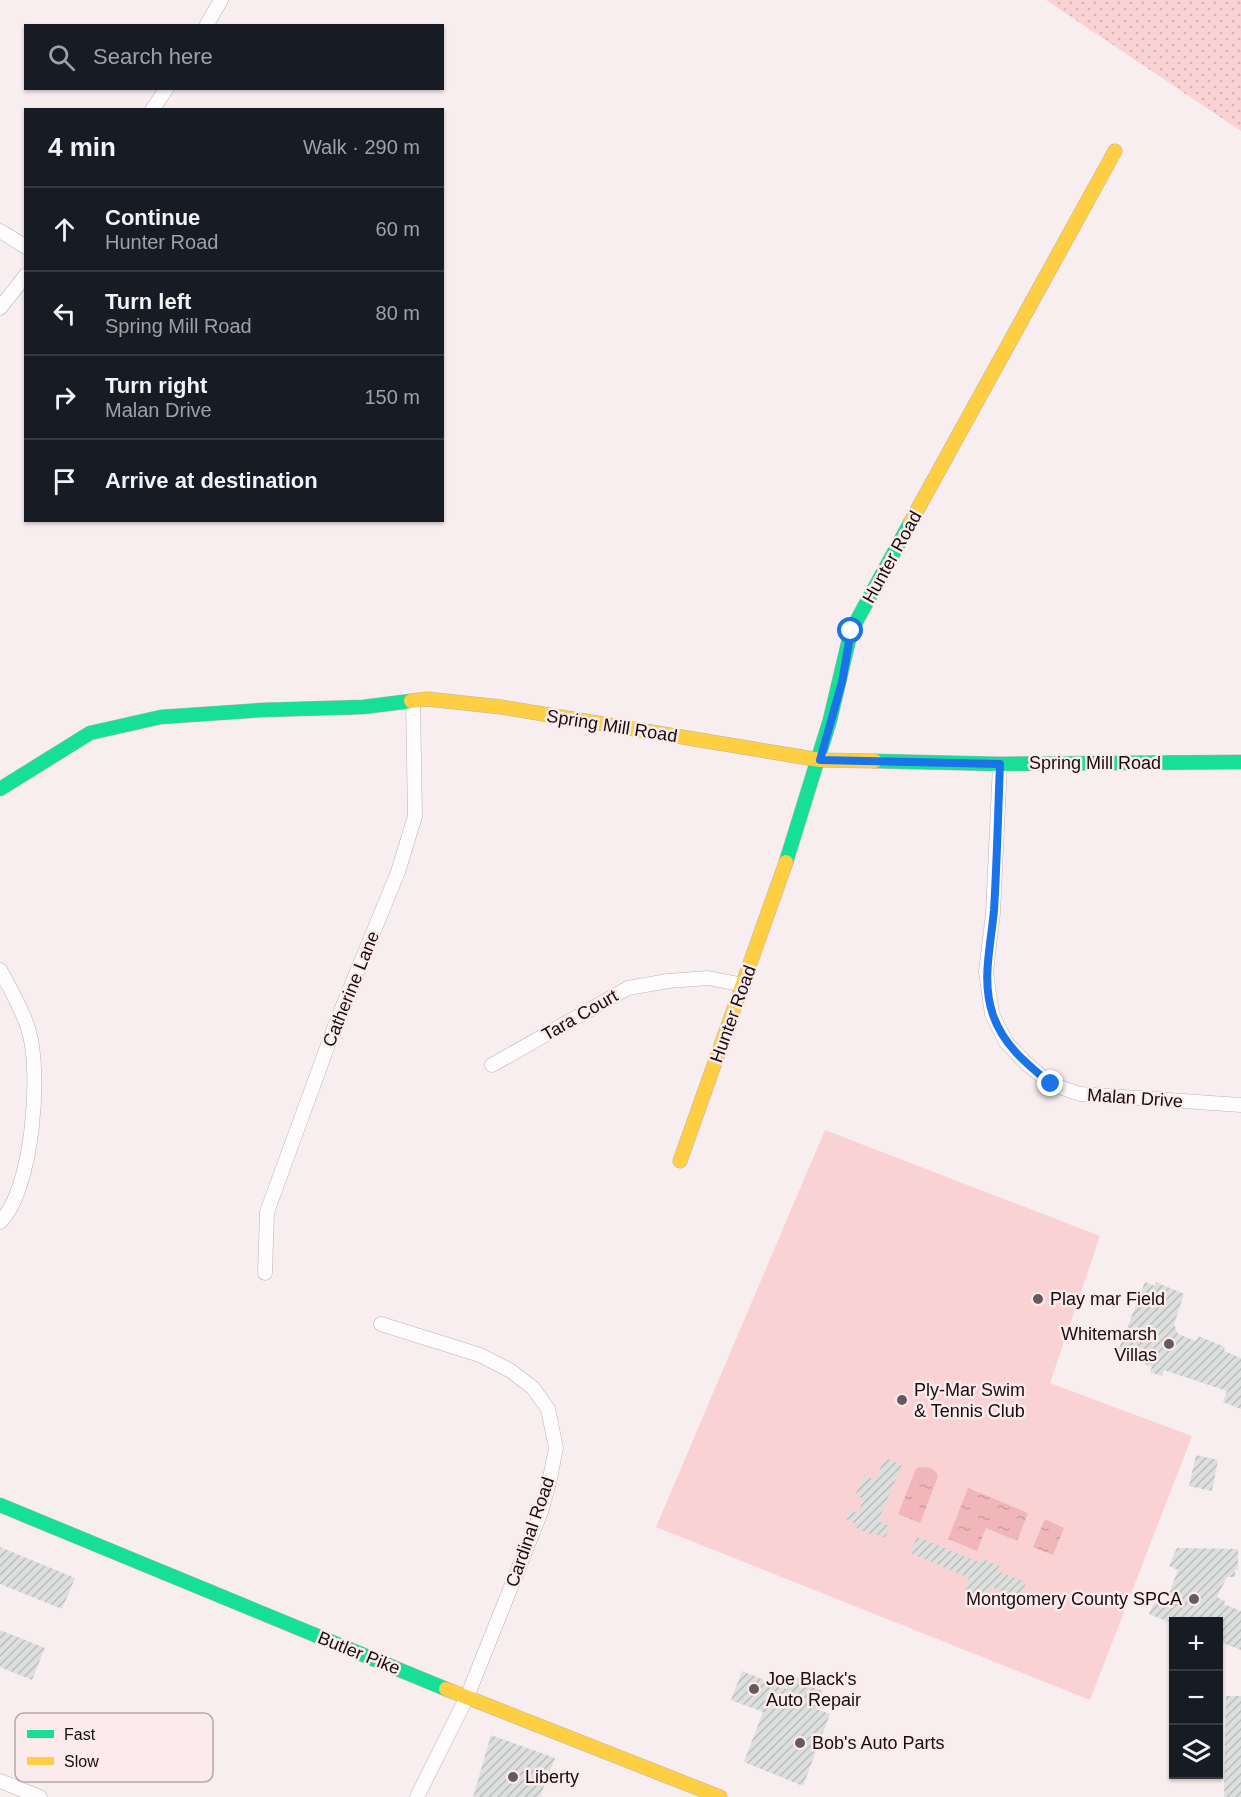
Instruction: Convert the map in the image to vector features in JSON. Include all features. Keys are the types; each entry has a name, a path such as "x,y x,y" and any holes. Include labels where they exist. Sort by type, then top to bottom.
{"street":[{"path":"207,24 221,0"},
{"path":"153,108 167,90"},
{"name":"Hunter Road","path":"680,1161 744,985 820,760 842,682 851,631 1115,151"},
{"path":"0,231 24,246"},
{"path":"0,308 24,278"},
{"name":"Spring Mill Road","path":"0,789 90,733 161,717 262,710 363,707 427,699 501,707 820,760 1000,764 1241,762"},
{"name":"Catherine Lane","path":"265,1273 267,1212 336,1023 398,872 415,816 413,701"},
{"name":"Malan Drive","path":"1000,764 993,913 986,972 992,1014 1006,1042 1051,1084 1080,1094 1241,1106"},
{"path":"0,970 28,1028 34,1062 33,1117 22,1182 0,1222"},
{"name":"Tara Court","path":"492,1065 628,988 668,981 708,978 744,985"},
{"name":"Cardinal Road","path":"381,1324 480,1355 511,1371 532,1388 548,1409 556,1448 540,1512 467,1697 417,1797"},
{"name":"Butler Pike","path":"0,1504 467,1697 720,1797"},
{"path":"0,1780 34,1796"}],"shaded area":[{"path":"1046,0 1241,0 1241,131"},
{"name":"Ply-Mar Swim & Tennis Club","path":"825,1130 1100,1236 1050,1383 1192,1436 1090,1700 656,1527"}],"water":[{"path":"931,1468 938,1477 920,1523 898,1514 916,1469"},
{"path":"968,1488 1028,1513 1017,1541 986,1528 977,1551 948,1539"},
{"path":"1045,1519 1064,1528 1053,1555 1033,1547"}],"building":[{"name":"Whitemarsh Villas","path":"1145,1282 1155,1286 1156,1282 1184,1294 1174,1324 1178,1334 1196,1341 1198,1336 1225,1347 1224,1351 1241,1358 1241,1409 1223,1402 1227,1391 1164,1370 1162,1376 1150,1372 1152,1367 1118,1351"},
{"path":"1196,1455 1218,1460 1212,1491 1189,1486"},
{"path":"885,1458 902,1465 880,1516 882,1517 880,1522 890,1526 885,1538 855,1527 856,1524 846,1519 850,1510 858,1513 864,1499 855,1495 865,1475 875,1480"},
{"path":"917,1537 979,1562 981,1558 1000,1566 997,1571 1026,1582 1020,1599 991,1587 986,1599 964,1590 969,1578 910,1553"},
{"path":"0,1547 75,1578 62,1609 0,1584"},
{"name":"Montgomery County SPCA","path":"1177,1548 1238,1549 1238,1570 1235,1569 1235,1577 1227,1577 1217,1597 1225,1601 1224,1604 1241,1611 1241,1650 1223,1643 1223,1617 1169,1617 1169,1622 1149,1614 1154,1603 1164,1606 1178,1570 1169,1566"},
{"path":"0,1630 45,1648 32,1680 0,1667"},
{"path":"742,1671 787,1689 791,1676 805,1681 803,1684 823,1691 816,1709 830,1714 803,1786 744,1762 763,1712 731,1700"},
{"path":"1226,1696 1241,1696 1241,1797 1224,1797"},
{"name":"Liberty","path":"491,1735 555,1758 540,1797 473,1797"}],"traffic: fast":[{"path":"786,862 830,720 851,631 910,523"},
{"path":"0,789 90,733 161,717 262,710 363,707 411,701"},
{"path":"875,761 1000,764 1241,762"},
{"path":"0,1505 446,1689"}],"traffic: slow":[{"path":"910,523 1115,151"},
{"path":"411,701 427,699 501,707 820,760 875,761"},
{"path":"680,1161 786,862"},
{"path":"446,1689 720,1797"}],"place":[{"name":"Play mar Field","path":"1038,1299"},
{"name":"Whitemarsh Villas","path":"1169,1344"},
{"name":"Ply-Mar Swim & Tennis Club","path":"902,1400"},
{"name":"Montgomery County SPCA","path":"1194,1599"},
{"name":"Joe Black's Auto Repair","path":"754,1689"},
{"name":"Bob's Auto Parts","path":"800,1743"},
{"name":"Liberty","path":"513,1777"}],"route":[{"path":"851,631 842,682 820,760 1000,764 993,913 986,972 992,1014 1006,1042 1051,1084"}]}
